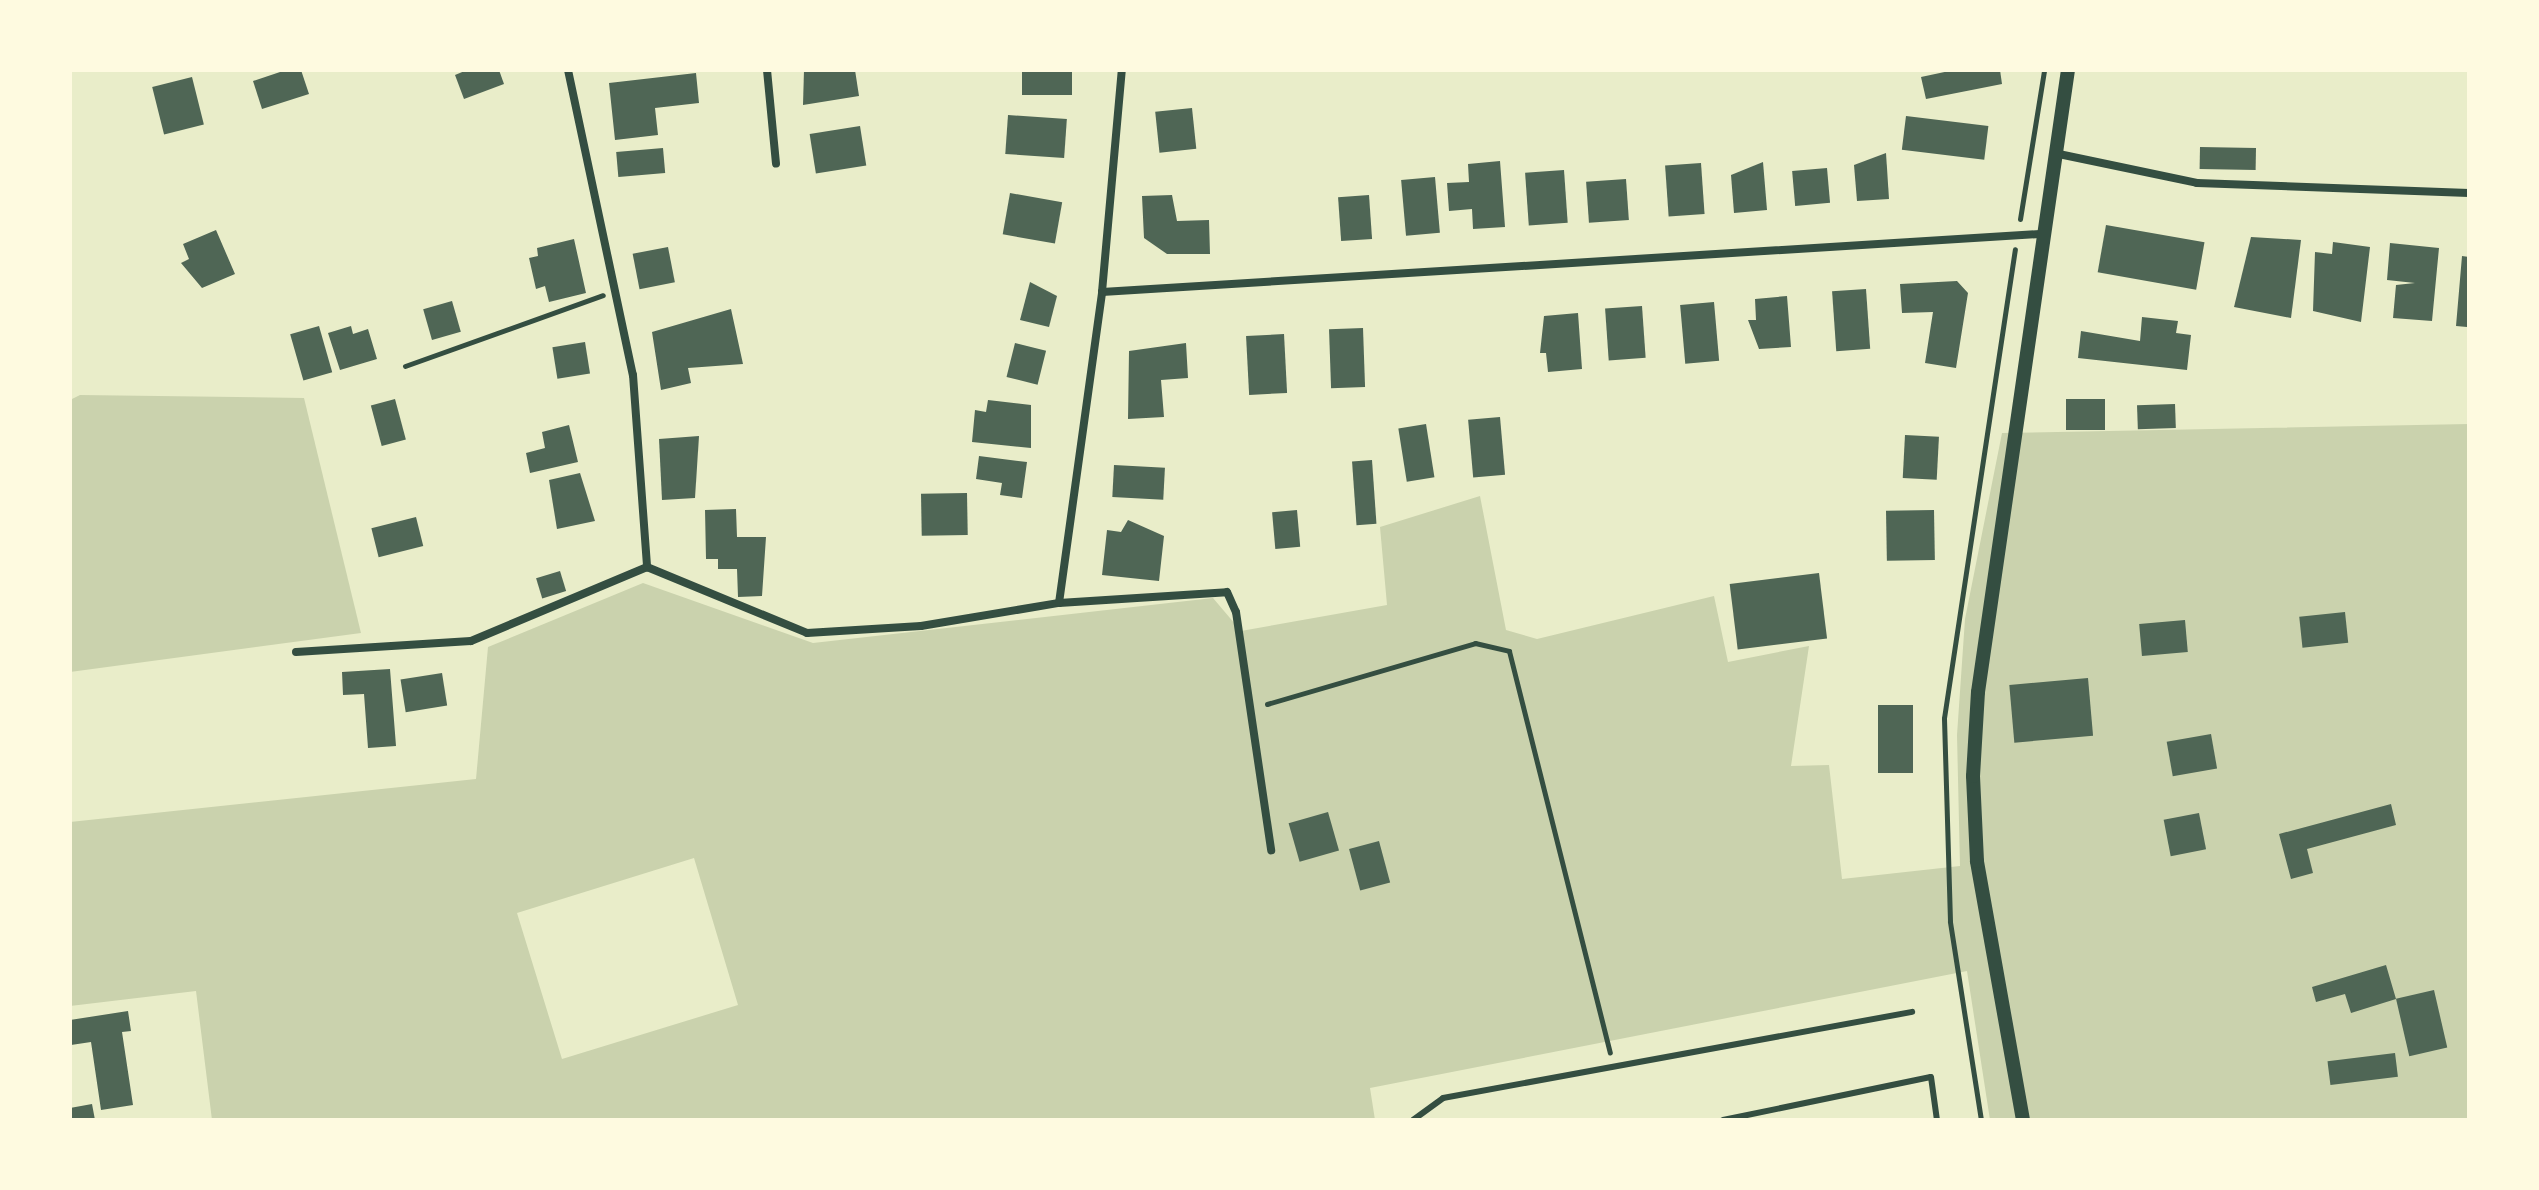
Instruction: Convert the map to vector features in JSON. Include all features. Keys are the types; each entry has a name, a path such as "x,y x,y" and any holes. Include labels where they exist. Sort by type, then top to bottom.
{"street":[{"path":"568,70 633,375 647,567"},
{"path":"767,70 776,164"},
{"path":"1059,603 1102,292 1122,70"},
{"path":"2023,1120 1977,861 1973,776 1978,692 2040,234 2068,70"},
{"path":"2053,153 2197,183 2469,193"},
{"path":"1102,292 2040,234"},
{"path":"296,652 471,641 647,567 807,633 921,626 1059,603 1227,592 1236,612 1271,850"}],"lane":[{"path":"1413,1120 1443,1098 1612,1063 1912,1012"},
{"path":"1723,1120 1931,1077 1937,1120"}],"path":[{"path":"405,366 615,290"},
{"path":"1267,704 1475,643 1509,651 1612,1063"}],"green space":[{"path":"80,395 304,398 361,633 70,672 70,400"},
{"path":"2469,424 2469,1120 1990,1120 1967,971 1370,1088 1375,1120 212,1120 196,991 70,1006 70,822 476,779 488,647 643,583 813,643 1213,598 1241,631 1387,605 1380,527 1480,496 1506,630 1537,639 1714,596 1728,662 1809,646 1791,766 1829,765 1842,879 1960,866 1957,735 1965,619 2002,433","holes":["694,858 738,1005 562,1059 517,913"]}],"building":[{"path":"286,70 301,70 309,94 262,109 253,81"},
{"path":"467,70 499,70 504,84 464,99 455,75"},
{"path":"804,70 855,70 859,96 803,105"},
{"path":"1022,70 1072,70 1072,95 1022,95"},
{"path":"1954,70 2000,70 2002,84 1926,99 1921,77"},
{"path":"696,73 699,103 655,108 658,135 615,140 609,83"},
{"path":"192,77 204,125 164,134 152,87"},
{"path":"1192,108 1196,149 1159,153 1155,112"},
{"path":"1008,115 1067,119 1064,158 1005,154"},
{"path":"1906,116 1988,126 1984,160 1902,150"},
{"path":"860,126 866,166 816,173 810,134"},
{"path":"2200,147 2256,148 2256,170 2200,169"},
{"path":"663,148 665,173 618,177 616,152"},
{"path":"1886,153 1889,199 1857,201 1854,165"},
{"path":"1500,161 1505,227 1473,229 1472,209 1449,211 1447,183 1469,182 1468,164"},
{"path":"1763,162 1767,210 1734,213 1731,175"},
{"path":"1701,163 1705,214 1669,216 1665,166"},
{"path":"1827,168 1830,203 1795,206 1792,171"},
{"path":"1564,170 1568,223 1529,226 1525,173"},
{"path":"1435,177 1440,233 1406,236 1401,180"},
{"path":"1626,179 1629,220 1589,223 1586,182"},
{"path":"1010,193 1062,202 1055,244 1003,234"},
{"path":"1172,195 1177,221 1209,220 1210,254 1167,254 1144,238 1142,196"},
{"path":"1369,195 1372,239 1341,241 1338,197"},
{"path":"2106,225 2204,242 2196,290 2098,272"},
{"path":"216,230 235,274 202,288 181,263 189,259 183,244"},
{"path":"2251,237 2301,240 2291,318 2234,307"},
{"path":"574,239 586,293 549,302 545,286 536,289 529,258 538,256 537,248"},
{"path":"2333,242 2370,247 2361,322 2313,311 2315,252 2332,254"},
{"path":"2390,243 2439,248 2432,321 2393,318 2396,285 2415,283 2387,280"},
{"path":"668,247 675,282 640,289 633,254"},
{"path":"2462,256 2469,257 2469,339 2467,327 2456,326"},
{"path":"1957,281 1968,293 1956,368 1925,363 1933,312 1902,313 1900,284"},
{"path":"1030,282 1057,296 1049,327 1020,320"},
{"path":"1866,289 1870,349 1836,351 1832,291"},
{"path":"1787,296 1791,347 1759,349 1748,320 1756,320 1755,299"},
{"path":"452,301 461,332 432,340 423,309"},
{"path":"1714,302 1719,361 1685,364 1680,305"},
{"path":"1642,306 1646,358 1609,360 1605,309"},
{"path":"731,309 743,364 688,368 691,383 661,390 652,332"},
{"path":"1578,313 1582,369 1548,372 1546,353 1540,353 1544,316"},
{"path":"2142,317 2178,321 2176,333 2191,335 2187,370 2078,358 2081,331 2140,341"},
{"path":"319,326 332,372 303,380 290,334"},
{"path":"351,326 353,334 368,329 377,359 340,370 328,333"},
{"path":"1363,328 1365,387 1331,388 1329,329"},
{"path":"1284,334 1287,393 1249,395 1246,336"},
{"path":"585,342 590,374 557,379 552,347"},
{"path":"1015,343 1046,351 1038,385 1007,377"},
{"path":"1186,343 1188,378 1161,380 1164,417 1128,419 1129,351"},
{"path":"395,399 406,440 382,446 371,405"},
{"path":"2066,399 2105,399 2105,430 2066,430"},
{"path":"988,400 1031,405 1031,448 972,442 975,410 986,412"},
{"path":"2175,404 2176,428 2138,429 2137,405"},
{"path":"1500,417 1505,475 1473,478 1468,420"},
{"path":"1426,424 1434,477 1407,482 1398,428"},
{"path":"569,425 578,462 530,473 526,453 545,448 542,432"},
{"path":"1905,435 1939,437 1937,480 1903,478"},
{"path":"699,436 695,498 662,500 659,439"},
{"path":"979,456 1027,462 1022,498 1000,495 1002,483 976,479"},
{"path":"1372,460 1376,524 1357,525 1352,461"},
{"path":"1114,465 1165,468 1163,500 1112,497"},
{"path":"580,473 595,521 557,529 549,480"},
{"path":"967,493 968,535 922,536 921,494"},
{"path":"736,509 737,537 766,537 762,596 738,597 737,569 718,569 718,559 706,559 705,510"},
{"path":"1297,510 1300,547 1275,549 1272,512"},
{"path":"1934,510 1935,560 1887,561 1886,511"},
{"path":"416,517 423,546 379,557 371,528"},
{"path":"1128,520 1164,536 1159,581 1102,575 1107,530 1121,532"},
{"path":"560,571 566,591 542,598 536,578"},
{"path":"1819,573 1827,639 1738,649 1730,584"},
{"path":"2345,612 2348,643 2302,648 2299,617"},
{"path":"2185,620 2188,652 2142,656 2139,624"},
{"path":"390,669 396,746 368,748 364,694 343,695 342,672"},
{"path":"442,673 447,706 406,712 401,680"},
{"path":"2088,678 2093,736 2014,743 2009,685"},
{"path":"1878,705 1913,705 1913,773 1878,773"},
{"path":"2211,734 2217,768 2173,776 2167,742"},
{"path":"2391,804 2396,825 2307,849 2313,873 2291,879 2279,834"},
{"path":"1328,812 1339,850 1300,862 1289,823"},
{"path":"2199,813 2206,849 2171,856 2164,820"},
{"path":"1379,841 1390,883 1360,891 1349,849"},
{"path":"2386,965 2396,999 2351,1013 2345,994 2316,1002 2312,987"},
{"path":"2434,990 2447,1047 2409,1056 2396,999"},
{"path":"128,1011 131,1031 122,1032 133,1105 101,1110 91,1042 71,1045 70,1020"},
{"path":"2395,1053 2398,1077 2330,1085 2328,1061"},
{"path":"92,1104 95,1120 70,1120 70,1108"}]}
